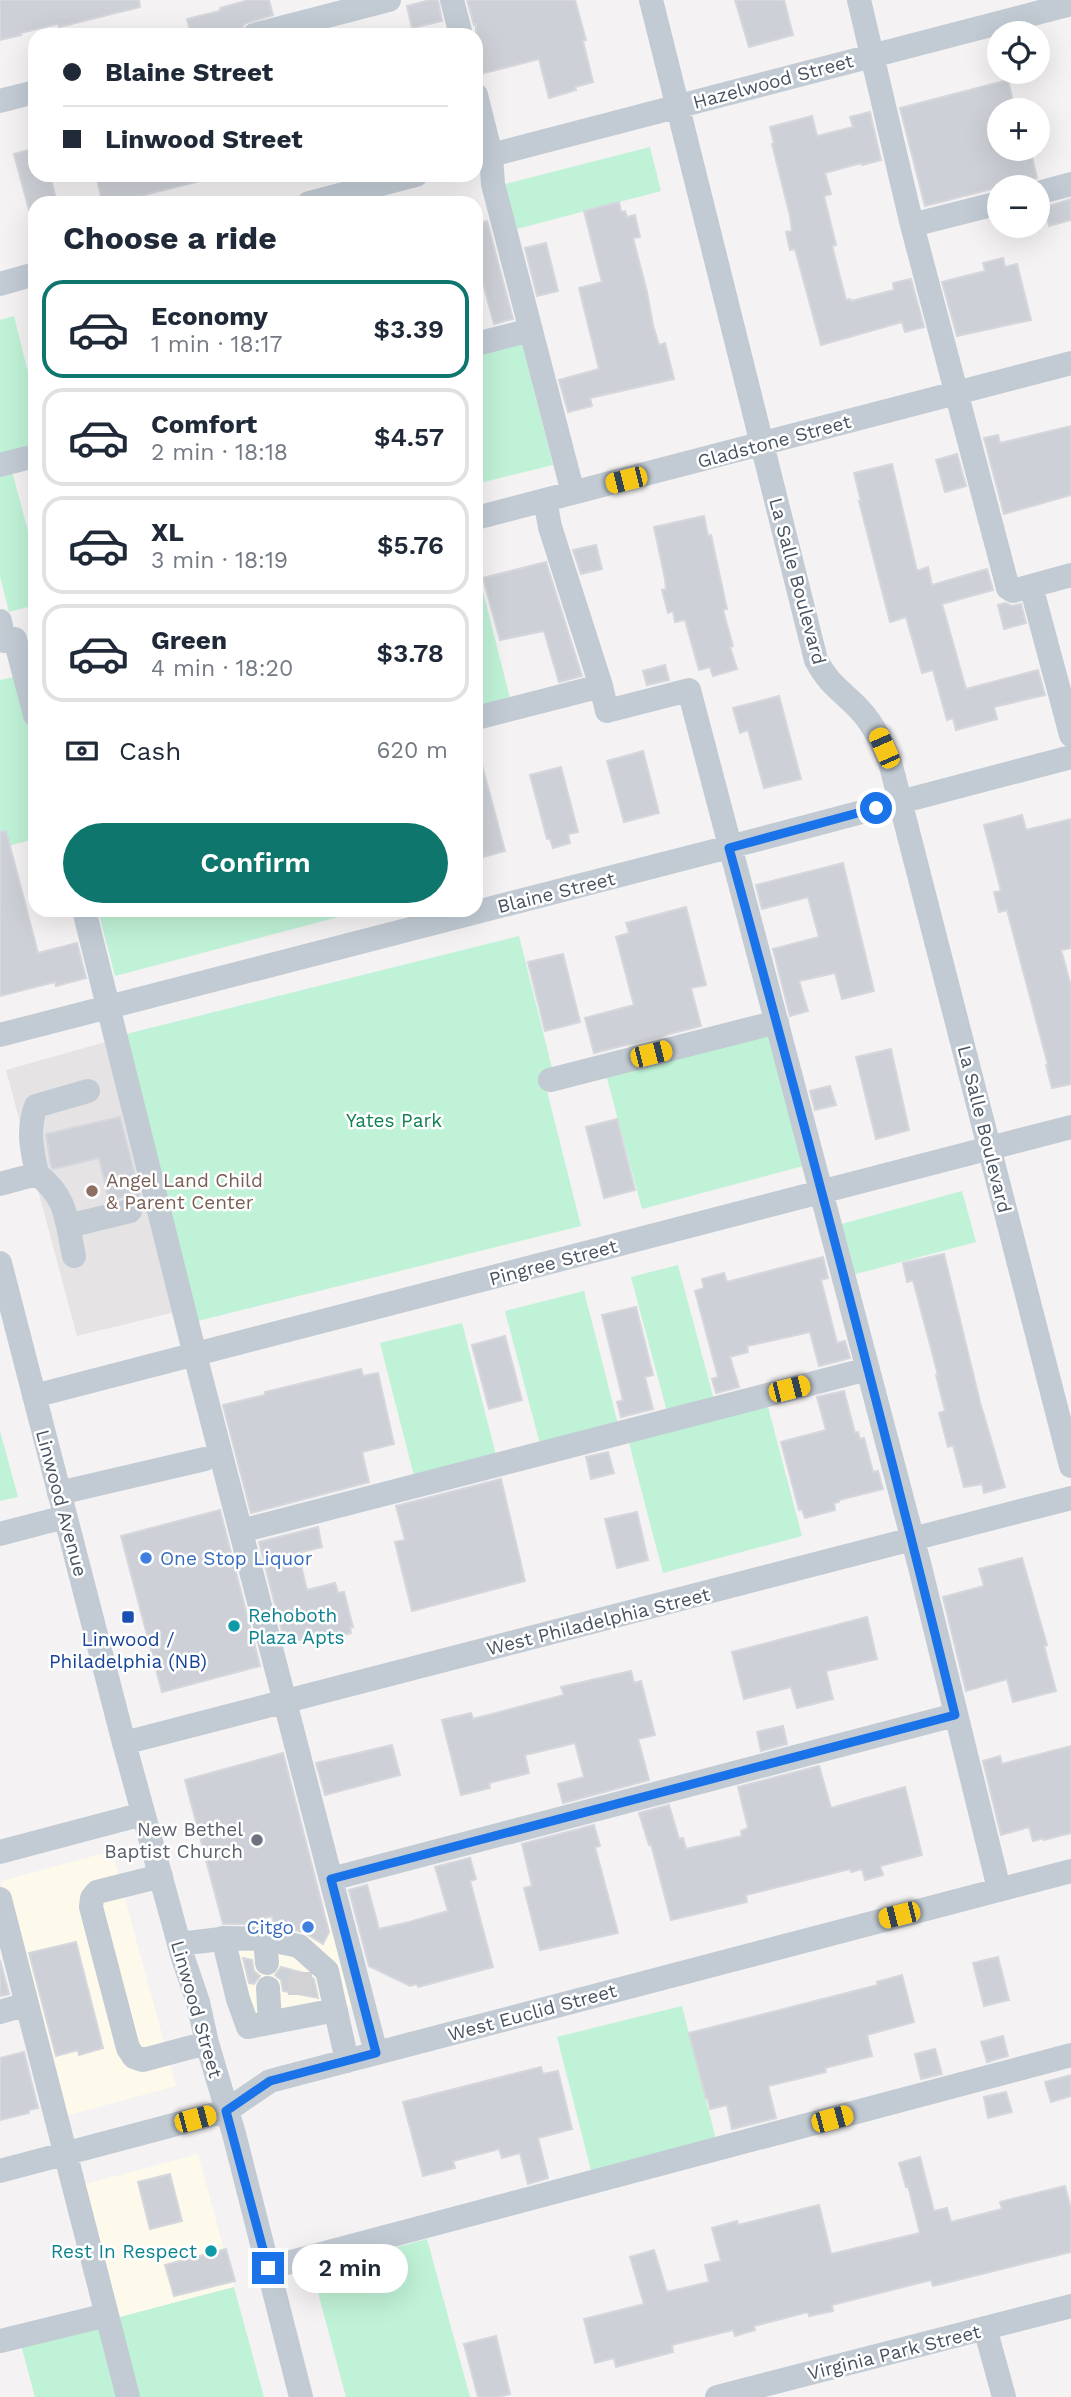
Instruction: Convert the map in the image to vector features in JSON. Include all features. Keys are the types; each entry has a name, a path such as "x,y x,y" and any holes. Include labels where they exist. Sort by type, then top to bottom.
{"street":[{"path":"281,28 389,0"},
{"path":"452,0 459,28"},
{"name":"La Salle Boulevard","path":"651,0 816,660 831,684 860,710 878,735 891,762 1071,1466"},
{"path":"859,0 912,225 1007,588 1013,591 1071,575"},
{"name":"Hazelwood Street","path":"484,157 1071,4"},
{"path":"0,101 28,94"},
{"path":"484,157 573,493"},
{"path":"336,196 389,182"},
{"path":"1050,190 1071,184"},
{"path":"912,225 987,205"},
{"path":"0,284 28,276"},
{"path":"483,342 531,330"},
{"name":"Gladstone Street","path":"483,516 1071,363"},
{"path":"0,465 28,458"},
{"path":"545,500 550,527 607,711 689,690 868,1369 999,1889"},
{"path":"1031,586 1071,735"},
{"path":"11,636 28,692"},
{"path":"483,716 601,686"},
{"name":"Blaine Street","path":"483,911 1071,757"},
{"path":"86,917 195,1355 376,2053"},
{"name":"Blaine Street","path":"0,1035 460,917"},
{"path":"550,1080 777,1022"},
{"path":"74,1256 57,1192 37,1174 30,1141 32,1117 36,1106 88,1091"},
{"name":"Pingree Street","path":"34,1396 1071,1127"},
{"path":"0,1184 37,1174"},
{"path":"68,1226 130,1211"},
{"name":"Linwood Avenue","path":"0,1263 124,1743"},
{"path":"241,1531 868,1369"},
{"path":"0,1534 62,1505 205,1460"},
{"name":"West Philadelphia Street","path":"124,1743 1071,1498"},
{"path":"331,1879 955,1715"},
{"name":"Linwood Street","path":"124,1743 179,1944 198,2002 301,2397"},
{"path":"0,1852 144,1814"},
{"name":"West Euclid Street","path":"0,2171 226,2111 270,2081 1071,1871"},
{"path":"160,1876 97,1892 92,1898 91,1907 128,2048 134,2057 143,2060 207,2043"},
{"path":"0,1899 128,2397"},
{"path":"179,1944 223,1938 266,1963"},
{"path":"223,1938 248,2027 270,2022 300,1994 299,1946"},
{"path":"266,1963 299,1946"},
{"path":"299,1946 327,1971 347,2061"},
{"path":"266,1963 270,2022"},
{"path":"300,1994 336,2010"},
{"path":"198,2002 231,1997 238,1999"},
{"path":"0,2011 27,2004"},
{"path":"268,2268 1071,2055"},
{"name":"Virginia Park Street","path":"718,2397 1071,2306"},
{"path":"0,2341 107,2315"},
{"path":"985,2328 1004,2397"}],"shaded area":[{"name":"Angel Land Child & Parent Center","path":"109,1041 175,1312 77,1336 6,1070"},
{"path":"112,1851 176,2086 65,2116 1,1881"},
{"path":"331,1905 356,2006 246,2033 221,1932"},
{"path":"198,2154 234,2287 116,2318 82,2185"}],"green space":[{"path":"650,147 661,191 517,229 505,184"},
{"path":"14,316 28,373 28,448 0,454 0,320"},
{"path":"522,343 553,465 483,482 483,352"},
{"path":"12,471 28,532 28,607 9,612 0,576 0,474"},
{"path":"483,592 510,698 483,705"},
{"path":"18,676 28,715 28,841 0,848 0,680"},
{"path":"100,917 338,917 115,976"},
{"name":"Yates Park","path":"519,936 553,1072 543,1075 581,1226 198,1321 126,1034"},
{"path":"767,1032 803,1166 642,1209 606,1075"},
{"path":"962,1191 976,1242 852,1275 838,1225"},
{"path":"678,1265 714,1400 667,1412 631,1277"},
{"path":"584,1291 618,1424 540,1444 505,1311"},
{"path":"462,1323 496,1455 414,1476 380,1343"},
{"path":"767,1403 802,1536 663,1573 628,1439"},
{"path":"0,1431 18,1497 0,1501"},
{"path":"682,2006 717,2143 592,2174 557,2037"},
{"path":"427,2239 470,2397 346,2397 312,2270"},
{"path":"234,2287 264,2397 137,2397 116,2318"},
{"path":"99,2325 118,2397 35,2397 21,2345"}],"building":[{"path":"0,0 139,0 140,7 59,27 58,24 28,28 28,31 20,33 21,35 0,40"},
{"path":"249,0 269,0 273,15 244,24 243,28 189,28 187,19 220,11 220,8"},
{"path":"438,0 442,21 412,28 407,6"},
{"path":"467,0 575,0 586,40 583,41 593,82 549,98 539,59 483,73 483,28 476,28 476,24 474,25"},
{"path":"735,0 784,0 793,35 749,47"},
{"path":"993,84 1009,84 1012,98 987,98 987,161 1033,161 1036,175 987,175 987,190 925,206 900,108"},
{"path":"870,112 881,160 825,173 831,194 824,196 836,245 832,246 846,300 894,290 893,283 911,279 924,327 905,332 902,322 821,345 795,249 790,250 786,232 792,231 790,216 770,127 812,116 817,136 853,127 850,117"},
{"path":"28,150 28,182 52,182 55,196 28,196 28,206 14,154"},
{"path":"98,182 196,182 140,196 101,196"},
{"path":"1071,199 1071,220 1050,226 1050,205"},
{"path":"619,202 621,212 625,211 627,217 635,215 640,237 633,238 653,325 659,345 665,343 674,379 590,398 592,406 568,412 559,380 599,369 579,288 602,282 584,211"},
{"path":"487,221 513,319 494,324 483,283 483,222"},
{"path":"546,243 558,291 537,296 525,248"},
{"path":"1003,258 1005,267 1017,264 1031,320 957,336 942,282 985,271 983,263"},
{"path":"1071,426 1071,495 1004,514 984,438 998,435 1000,443"},
{"path":"957,454 966,486 945,492 936,460"},
{"path":"892,464 917,571 928,567 932,585 987,569 993,590 942,604 966,689 1038,670 1045,695 994,707 997,719 956,730 953,718 947,720 933,670 922,673 906,617 890,622 859,501 854,473"},
{"path":"704,516 708,536 711,535 727,609 723,610 737,669 713,676 710,667 699,670 685,620 675,622 673,611 668,613 662,590 666,589 665,579 654,527"},
{"path":"596,545 602,569 581,574 573,550"},
{"path":"546,562 582,676 559,682 544,631 500,640 483,578"},
{"path":"1005,603 1012,606 1021,604 1026,623 1004,629 998,605"},
{"path":"665,665 669,680 647,685 643,671"},
{"path":"779,696 801,779 764,788 748,730 740,733 733,708"},
{"path":"643,751 659,813 624,822 607,761"},
{"path":"561,767 578,832 568,834 570,843 553,848 550,839 547,839 530,775"},
{"path":"483,769 505,851 483,857"},
{"path":"1022,815 1026,830 1071,819 1071,948 1061,950 1071,986 1071,1084 1052,1088 1007,910 999,912 994,892 1001,891 984,825"},
{"path":"6,831 38,953 77,943 86,978 56,986 55,982 0,996 0,832"},
{"path":"843,863 874,991 842,999 835,973 799,981 808,1011 790,1016 773,949 819,937 808,897 762,909 756,885"},
{"path":"686,907 706,985 691,988 701,1026 594,1053 585,1018 634,1005 616,937 629,933 626,923"},
{"path":"563,954 580,1022 545,1031 528,962"},
{"path":"891,1049 909,1130 876,1139 856,1057"},
{"path":"830,1086 836,1105 815,1110 810,1091"},
{"path":"120,1117 141,1201 127,1196 109,1201 99,1158 53,1169 51,1166 46,1134"},
{"path":"617,1119 635,1190 604,1198 586,1127"},
{"path":"944,1254 980,1402 1005,1487 984,1493 982,1484 964,1487 953,1445 948,1447 939,1413 945,1411 938,1375 913,1280 907,1282 903,1263"},
{"path":"823,1257 828,1278 821,1280 837,1343 845,1341 850,1358 819,1366 810,1332 747,1346 748,1352 730,1357 739,1387 716,1393 712,1379 718,1377 695,1291 704,1288 702,1279 724,1273 727,1282"},
{"path":"636,1307 653,1375 645,1377 653,1409 621,1417 617,1402 623,1400 602,1315"},
{"path":"505,1336 522,1400 489,1409 472,1345"},
{"path":"361,1369 363,1376 378,1373 394,1444 362,1452 369,1482 251,1513 223,1405"},
{"path":"844,1391 855,1433 858,1432 860,1439 864,1438 873,1472 878,1471 883,1489 839,1500 834,1503 835,1510 805,1518 802,1509 799,1510 781,1442 826,1430 817,1397"},
{"path":"608,1452 614,1473 591,1479 586,1457"},
{"path":"501,1479 525,1581 412,1611 395,1542 405,1540 396,1506"},
{"path":"220,1510 260,1666 162,1692 121,1536"},
{"path":"637,1512 648,1560 617,1568 605,1519"},
{"path":"318,1527 322,1547 298,1553 307,1590 335,1583 338,1593 344,1592 353,1627 350,1627 351,1633 329,1639 327,1633 285,1644 259,1542"},
{"path":"1022,1558 1047,1645 1044,1646 1056,1691 1013,1702 1007,1679 966,1691 943,1597 984,1586 979,1569"},
{"path":"867,1617 877,1659 826,1671 833,1699 797,1708 791,1687 744,1699 732,1652"},
{"path":"631,1671 634,1683 641,1681 655,1735 638,1739 649,1780 563,1803 558,1784 584,1777 575,1743 525,1755 529,1773 489,1783 490,1788 461,1795 442,1720 471,1713 473,1719 564,1695 561,1687"},
{"path":"783,1726 787,1744 761,1751 757,1732"},
{"path":"392,1745 400,1775 325,1795 316,1763"},
{"path":"1071,1746 1071,1833 1033,1841 1029,1827 1001,1835 983,1761 1000,1756 1002,1764"},
{"name":"New Bethel Baptist Church","path":"283,1753 329,1932 323,1944 303,1932 274,1926 272,1916 244,1924 223,1924 185,1780"},
{"path":"819,1766 831,1808 905,1787 922,1855 880,1866 883,1875 865,1880 862,1869 851,1872 850,1869 746,1895 747,1902 671,1920 651,1844 649,1845 639,1813 669,1805 679,1839 683,1838 686,1849 742,1836 741,1831 748,1828 738,1787"},
{"path":"594,1825 600,1846 595,1847 618,1933 540,1950 524,1888 532,1886 522,1844"},
{"path":"470,1858 476,1879 470,1881 493,1967 418,1987 417,1984 410,1986 369,1966 349,1890 367,1885 379,1929 409,1922 448,1911 435,1867"},
{"path":"76,1942 103,2048 79,2055 78,2050 56,2056 29,1953"},
{"path":"998,1957 1009,2000 984,2006 973,1963"},
{"path":"243,1958 252,1960 254,1971 260,1976 254,1984 249,1983"},
{"path":"0,1960 9,1994 0,1996"},
{"path":"281,1967 307,1974 314,1979 318,1998 283,1991 281,1980 275,1975"},
{"path":"902,1975 914,2022 867,2035 872,2056 825,2068 826,2072 768,2086 776,2118 732,2129 727,2105 710,2109 689,2033 878,1985 877,1982"},
{"path":"1003,2036 1008,2056 987,2062 981,2042"},
{"path":"935,2049 942,2074 921,2079 915,2054"},
{"path":"24,2052 38,2108 0,2120 0,2058"},
{"path":"541,2067 543,2074 558,2071 572,2129 538,2138 548,2178 528,2184 520,2153 502,2158 499,2149 453,2161 455,2168 423,2176 403,2102"},
{"path":"1071,2075 1071,2096 1051,2102 1045,2082"},
{"path":"1006,2092 1012,2112 988,2118 984,2097"},
{"path":"920,2157 934,2211 947,2208 951,2222 1002,2209 1000,2202 1065,2186 1071,2209 1071,2252 933,2286 931,2280 832,2305 833,2311 809,2316 808,2312 754,2326 755,2330 735,2336 733,2330 672,2345 673,2352 616,2367 614,2358 595,2363 584,2319 644,2304 630,2257 654,2250 667,2292 709,2282 705,2265 721,2261 712,2228 737,2221 738,2225 819,2205 831,2254 920,2233 899,2163"},
{"path":"170,2174 182,2221 150,2229 138,2182"},
{"path":"226,2249 235,2281 174,2296 165,2265"},
{"path":"496,2336 510,2394 478,2397 464,2344"}],"tunnel":[{"path":"300,1972 300,1995"}],"place":[{"name":"Angel Land Child & Parent Center","path":"92,1191"},
{"name":"One Stop Liquor","path":"146,1558"},
{"name":"Linwood / Philadelphia (NB)","path":"128,1617"},
{"name":"Rehoboth Plaza Apts","path":"234,1626"},
{"name":"New Bethel Baptist Church","path":"257,1840"},
{"name":"Citgo","path":"308,1927"},
{"name":"Rest In Respect","path":"211,2251"}],"route":[{"path":"268,2268 226,2111 270,2081 376,2053 331,1879 955,1715 920,1567 729,848 876,808"}]}
